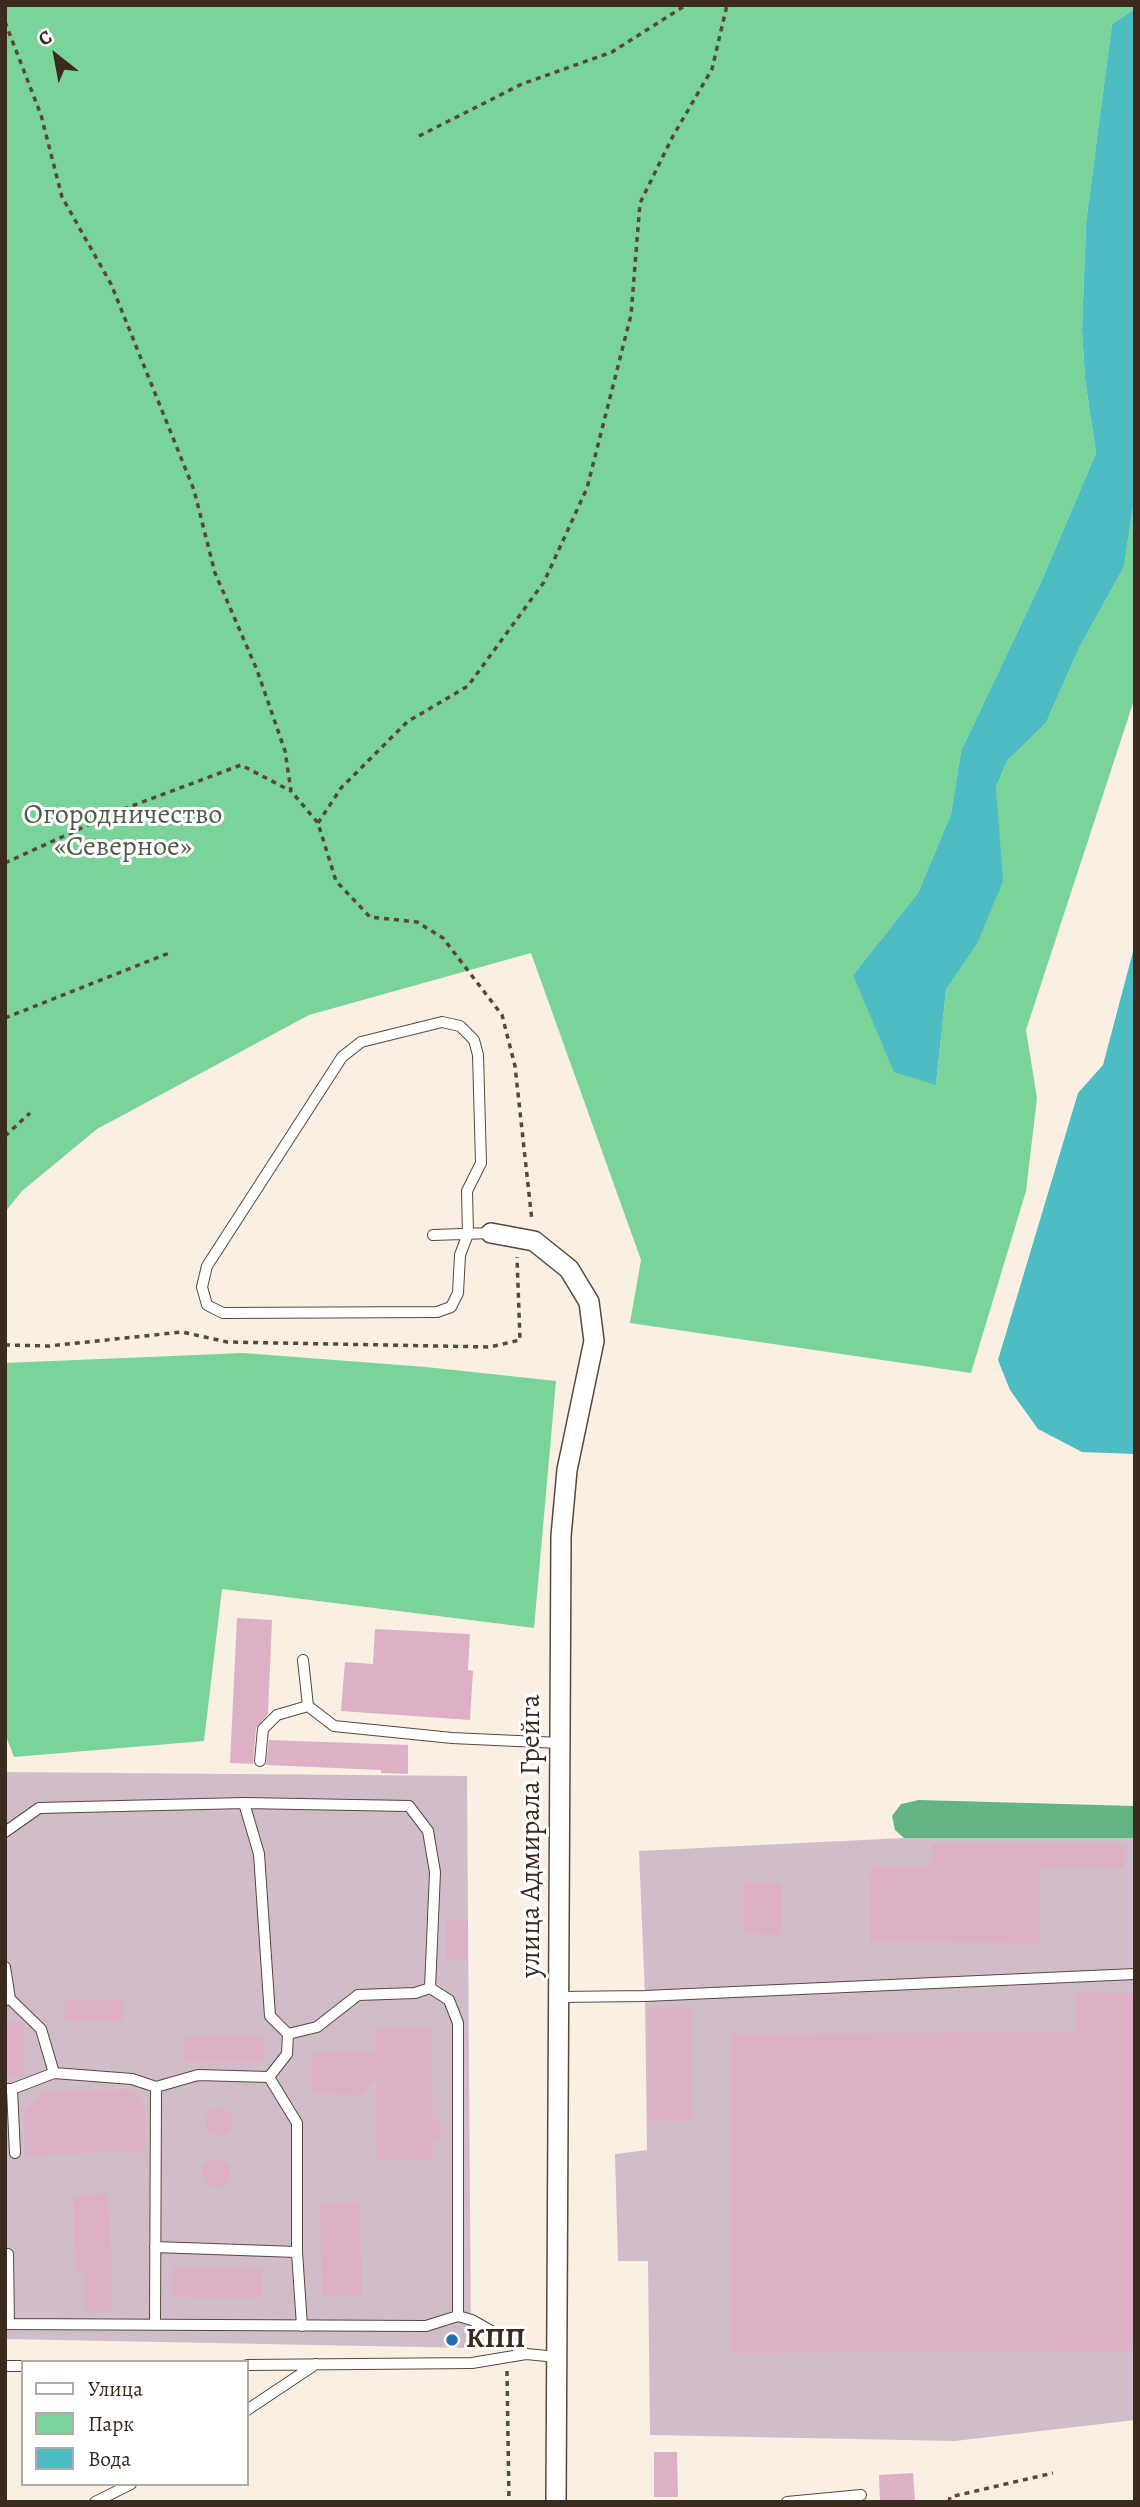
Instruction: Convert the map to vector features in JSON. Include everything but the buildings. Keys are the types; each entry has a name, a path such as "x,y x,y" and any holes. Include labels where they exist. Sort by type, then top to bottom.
{"street":[{"name":"улица Адмирала Грейга","path":"491,1233 525,1239 569,1269 589,1302 594,1341 567,1470 561,1549 556,2502"}],"lane":[{"path":"442,1022 460,1026 474,1040 478,1055 481,1163 467,1191 468,1234 460,1255 458,1293 451,1307 437,1312 223,1313 207,1305 202,1287 207,1266 342,1057 361,1041 442,1022"},
{"path":"433,1235 491,1233"},
{"path":"303,1660 308,1706 334,1726 452,1738 560,1743"},
{"path":"260,1761 263,1729 277,1715 308,1706"},
{"path":"244,1803 259,1854 270,2015 288,2034 287,2054 269,2077"},
{"path":"5,1832 39,1808 244,1803 409,1806 428,1831 435,1872 430,1988"},
{"path":"5,1967 8,1999 41,2028 54,2073"},
{"path":"560,1997 645,1996 1135,1974"},
{"path":"288,2034 317,2027 358,1995 415,1993 430,1988"},
{"path":"430,1988 449,2000 458,2023 458,2316"},
{"path":"15,2153 9,2089 54,2073 132,2079 156,2087 198,2075 269,2077"},
{"path":"269,2077 297,2123 297,2252 302,2326"},
{"path":"155,2325 156,2087"},
{"path":"155,2247 297,2252"},
{"path":"8,2254 7,2324 426,2326 458,2316 472,2320 526,2354"},
{"path":"248,2365 472,2363 526,2354 557,2357"},
{"path":"248,2409 317,2364"},
{"path":"94,2502 127,2486"},
{"path":"787,2502 860,2495"}],"path":[{"path":"419,136 522,83 612,52 686,5"},
{"path":"318,822 341,788 407,722 468,686 544,582 587,488 631,315 640,203 673,136 712,69 727,5"},
{"path":"5,22 41,115 62,197 111,284 194,490 215,573 257,670 285,751 291,791"},
{"path":"5,863 121,810 241,765 291,791 318,822 336,881 370,917 417,922 443,938 502,1015 514,1066 525,1239 520,1340 490,1348 227,1342 182,1332 49,1346 5,1345"},
{"path":"5,1018 169,953"},
{"path":"5,1136 30,1113"},
{"path":"507,2358 509,2502"},
{"path":"949,2502 950,2497 1053,2473"}],"shaded area":[{"path":"5,1772 467,1776 471,2348 5,2339"},
{"path":"904,1838 1135,1838 1135,2420 955,2441 650,2435 648,2261 618,2261 615,2154 647,2150 645,1996 639,1851"}],"green space":[{"name":"Огородничество «Северное»","path":"5,5 1135,5 1135,9 1112,24 1086,223 1082,330 1085,379 1096,453 1042,580 961,751 951,814 918,893 853,975 936,1085 946,990 977,944 997,817 996,787 1007,761 1046,723 1079,648 1124,567 1135,494 1135,697 1026,1030 1037,1098 1026,1191 971,1373 630,1323 641,1260 531,953 309,1015 97,1129 22,1191 5,1212"},
{"path":"243,1353 426,1367 556,1381 534,1628 222,1589 204,1741 14,1757 5,1734 5,1363"},
{"path":"919,1800 1135,1806 1135,1838 904,1838 895,1830 892,1816 901,1804"}],"water":[{"path":"1135,9 1135,494 1124,567 1079,648 1046,723 1007,761 996,787 1003,881 977,944 946,990 936,1085 894,1072 853,975 918,893 951,814 961,751 1042,580 1096,453 1085,379 1082,330 1086,223 1112,24"},
{"path":"1135,944 1135,1454 1082,1452 1038,1429 1010,1390 998,1360 1078,1093 1103,1065"}],"place":[{"name":"КПП","path":"452,2340"}]}
